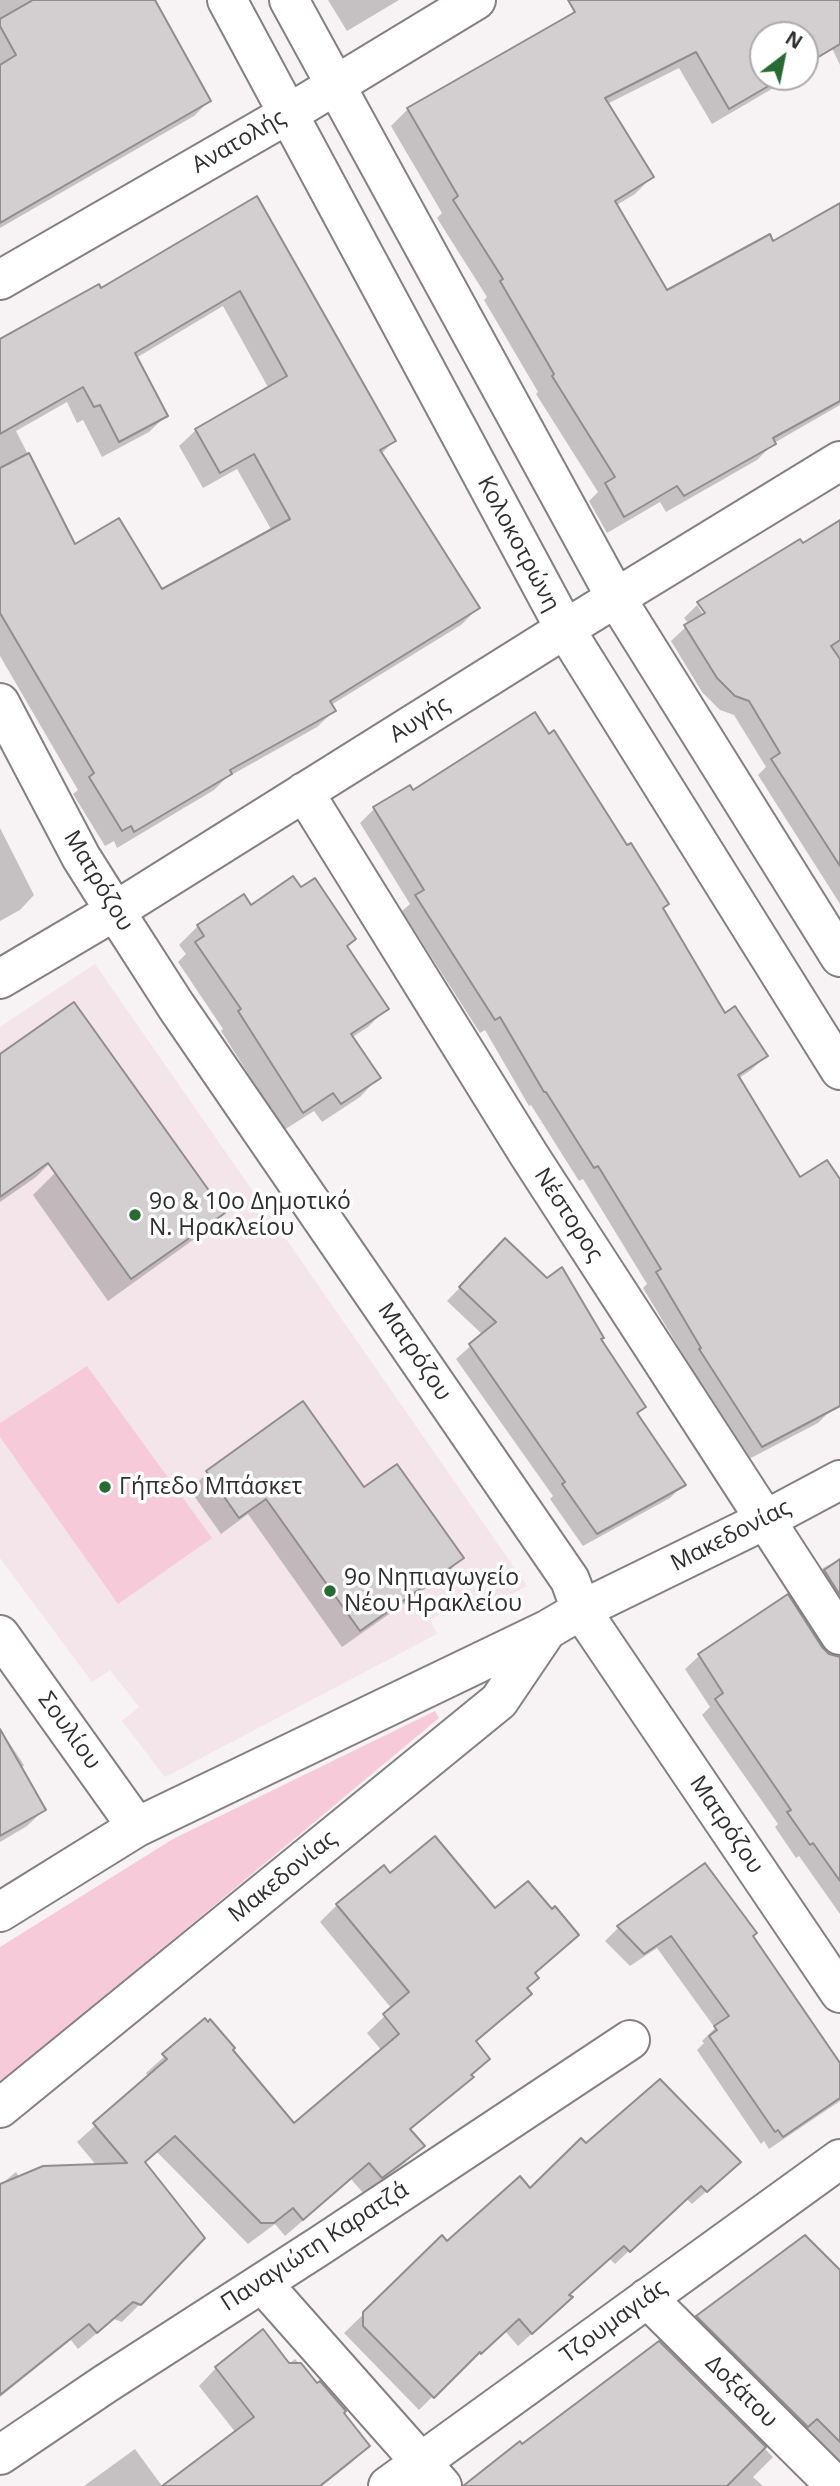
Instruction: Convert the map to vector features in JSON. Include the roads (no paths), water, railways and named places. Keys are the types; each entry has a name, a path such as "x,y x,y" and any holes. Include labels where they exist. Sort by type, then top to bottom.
{"street":[{"name":"Κολοκοτρώνη","path":"227,0 565,629 840,1070"},
{"path":"289,0 616,598 840,957"},
{"name":"Ανατολής","path":"0,280 335,87 476,0"},
{"name":"Αυγής","path":"0,979 115,911 565,629 840,461"},
{"name":"Ματρόζου","path":"0,703 81,857 176,1006 570,1580 581,1610 840,1993"},
{"name":"Νέστορος","path":"304,792 529,1155 840,1635"},
{"name":"Μακεδονίας","path":"0,1912 137,1827 547,1630 581,1610 767,1519 840,1480"},
{"name":"Μακεδονίας","path":"0,2108 499,1701 547,1630"},
{"name":"Σουλίου","path":"0,1635 137,1827"},
{"name":"Παναγιώτη Καρατζά","path":"0,2455 630,2039"},
{"name":"Τζουμαγιάς","path":"388,2486 431,2474 647,2298 840,2159"},
{"path":"262,2283 431,2474"},
{"name":"Δοξάτου","path":"647,2298 836,2486"}],"place":[{"name":"9ο & 10ο Δημοτικό Ν. Ηρακλείου","path":"135,1215"},
{"name":"Γήπεδο Μπάσκετ","path":"105,1487"},
{"name":"9ο Νηπιαγωγείο Νέου Ηρακλείου","path":"330,1591"}]}
